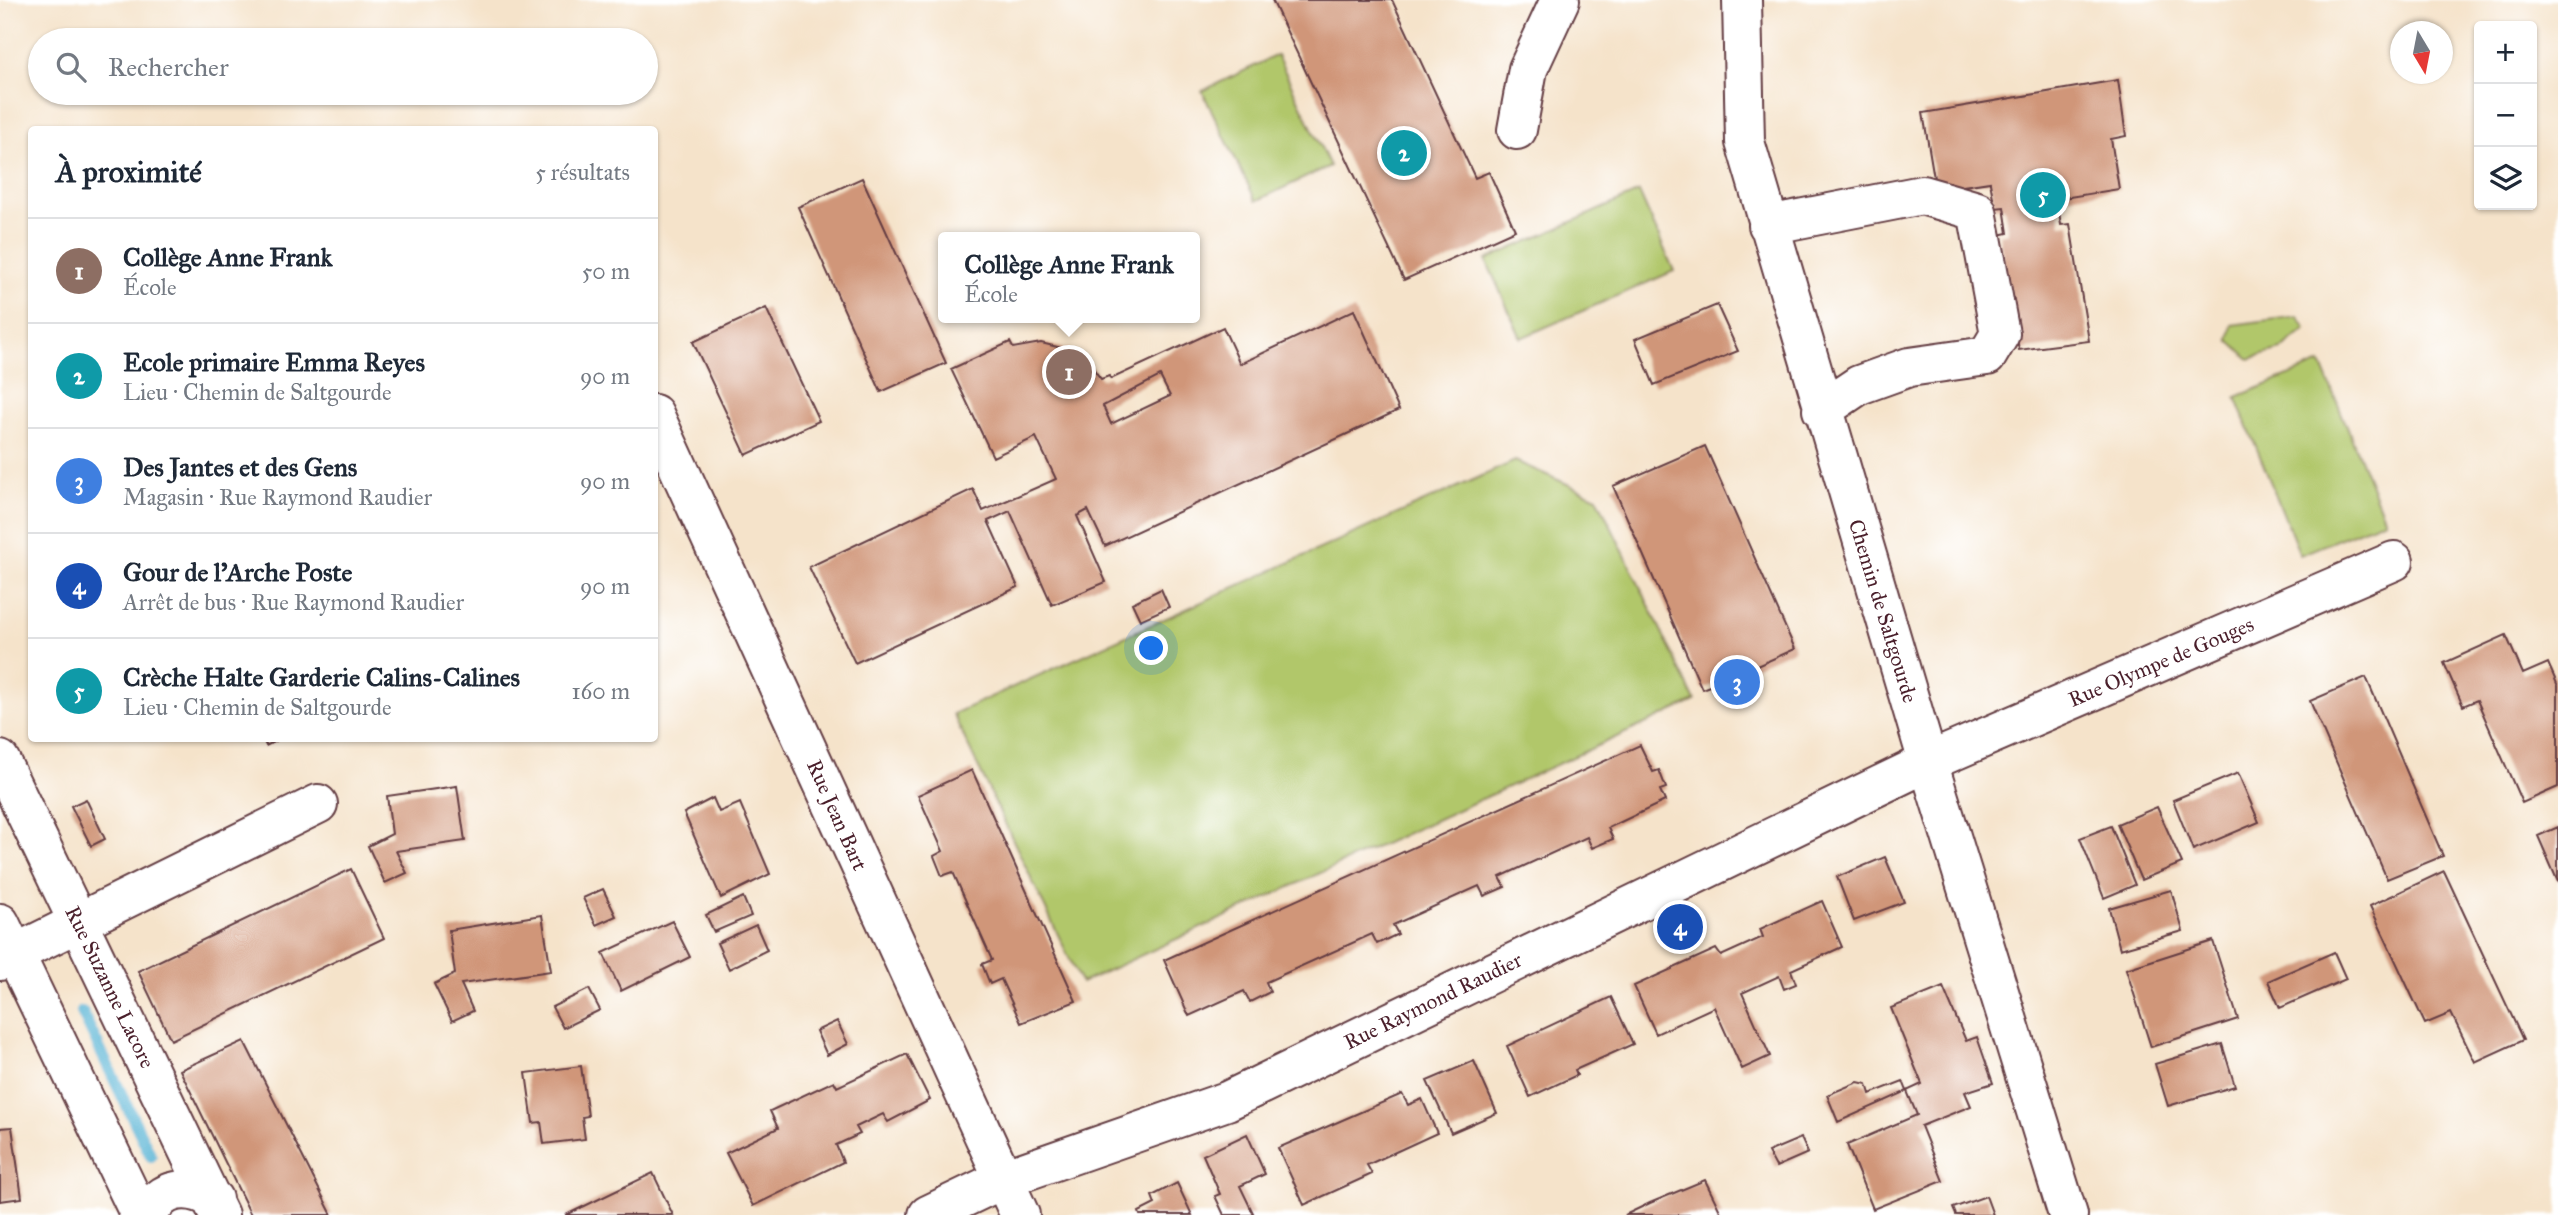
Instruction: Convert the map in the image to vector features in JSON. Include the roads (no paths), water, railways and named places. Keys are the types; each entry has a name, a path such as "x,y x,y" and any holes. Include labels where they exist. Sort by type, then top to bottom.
{"street":[{"path":"1517,130 1528,69 1560,0"},
{"name":"Chemin de Saltgourde","path":"1742,0 1745,142 1822,410 2068,1215"},
{"path":"1768,225 1922,195 1977,211 2000,334 1987,356 1909,367 1859,385 1822,410"},
{"name":"Rue Jean Bart","path":"658,423 1020,1215"},
{"name":"Rue Olympe de Gouges","path":"1928,762 2394,562"},
{"name":"Rue Suzanne Lacore","path":"0,760 216,1207"},
{"name":"Rue Raymond Raudier","path":"928,1215 1003,1179 1227,1101 1928,762"},
{"path":"140,1215 5,946 79,922 318,804"},
{"path":"149,1215 153,1205 167,1193 187,1188 216,1207"}],"waterway":[{"path":"82,1012 151,1156"}],"place":[{"name":"Ecole primaire Emma Reyes","path":"1404,153"},
{"name":"Crèche Halte Garderie Calins-Calines","path":"2043,195"},
{"name":"Collège Anne Frank","path":"1069,372"},
{"name":"Des Jantes et des Gens","path":"1737,682"},
{"name":"Gour de l'Arche Poste","path":"1680,927"}]}
